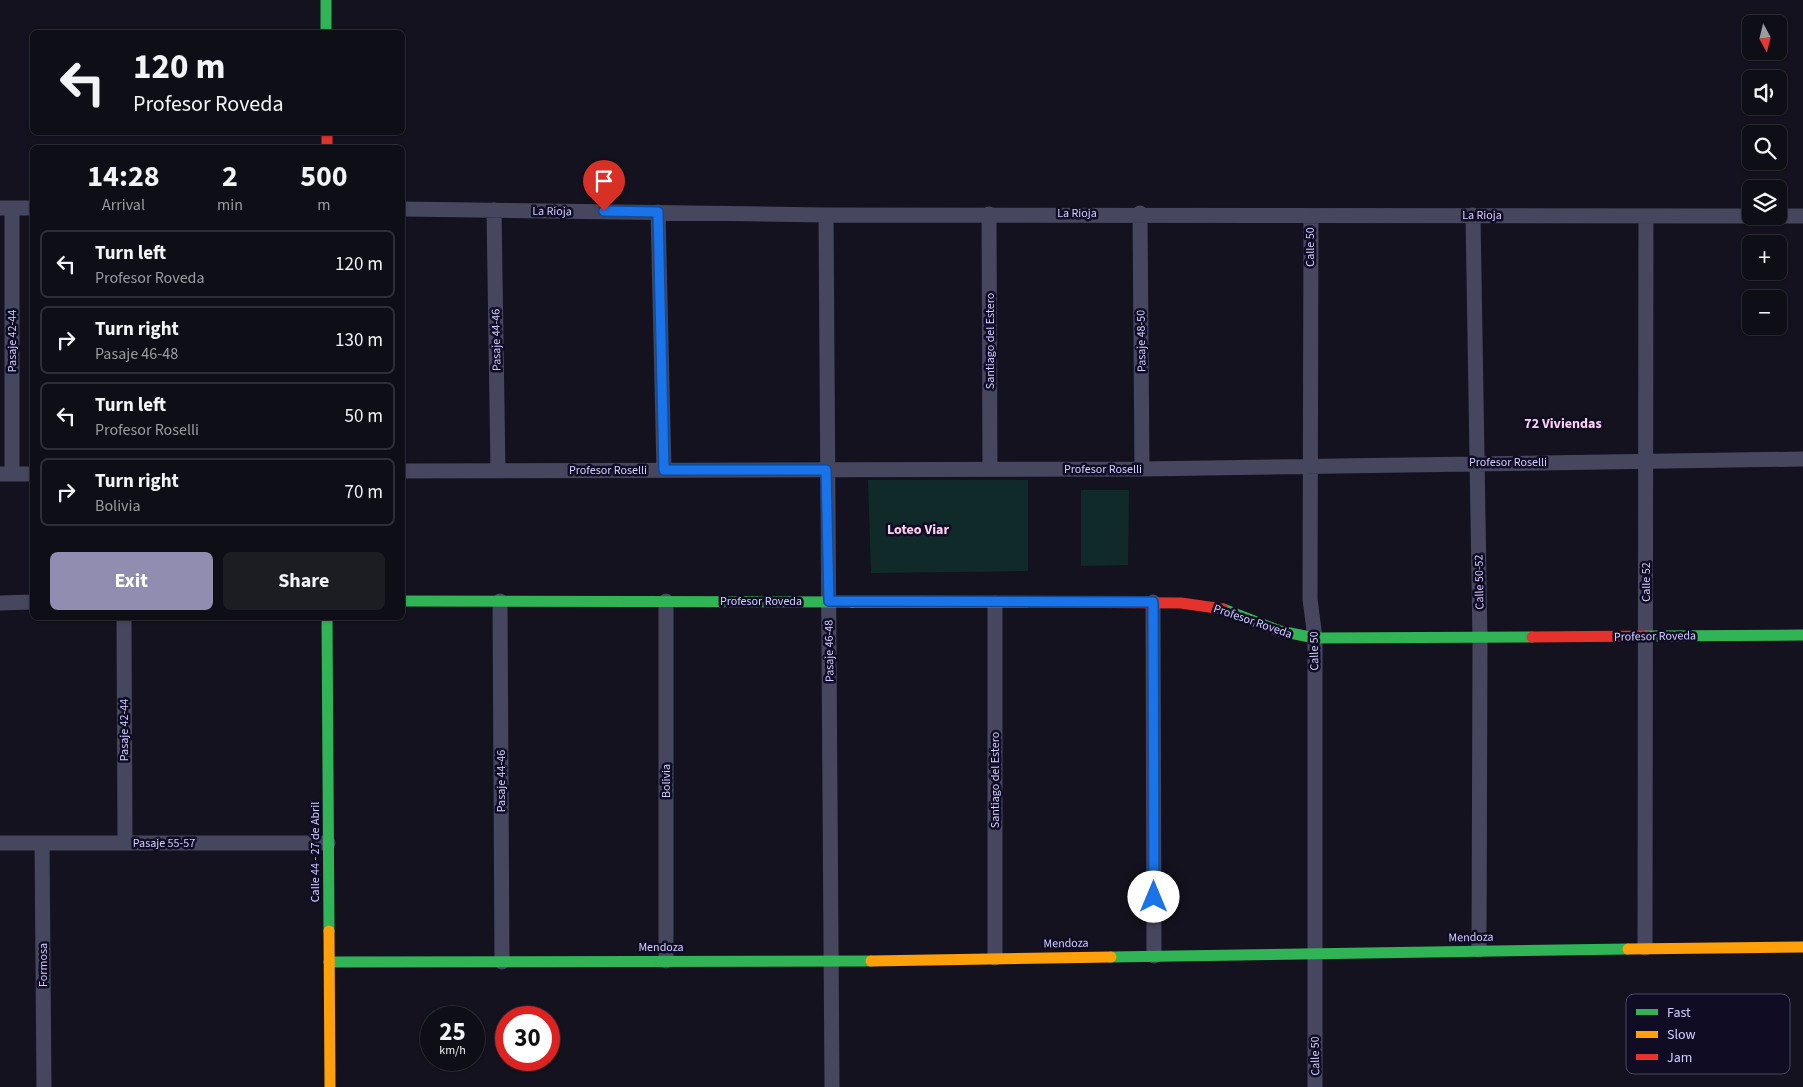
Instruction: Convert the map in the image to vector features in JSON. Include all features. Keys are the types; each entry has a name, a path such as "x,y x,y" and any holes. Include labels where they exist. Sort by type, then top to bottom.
{"street":[{"path":"326,0 326,30"},
{"path":"6,208 30,208"},
{"name":"Pasaje 42-44","path":"6,208 6,474"},
{"name":"La Rioja","path":"405,208 826,215 1140,213 1311,216 1742,216"},
{"name":"Pasaje 44-46","path":"494,210 498,471"},
{"path":"658,212 664,470"},
{"name":"Pasaje 48-50","path":"1140,213 1142,468"},
{"name":"Santiago del Estero","path":"989,214 990,469"},
{"name":"Pasaje 46-48","path":"826,215 826,470 829,601 832,1087"},
{"name":"Calle 50-52","path":"1472,215 1480,638 1479,950"},
{"name":"Calle 50","path":"1311,216 1309,466 1310,599 1315,638 1315,1087"},
{"name":"Calle 52","path":"1645,948 1646,216"},
{"path":"1787,216 1803,216"},
{"name":"Profesor Roselli","path":"405,471 1142,468 1803,459"},
{"path":"6,474 30,474"},
{"name":"Profesor Roveda","path":"405,601 1153,602 1198,604 1225,610 1280,633 1315,638 1803,635"},
{"name":"Pasaje 44-46","path":"500,601 502,962"},
{"name":"Bolivia","path":"666,601 666,960"},
{"path":"0,603 30,602"},
{"path":"1153,602 1154,956"},
{"name":"Santiago del Estero","path":"995,603 995,958"},
{"name":"Pasaje 42-44","path":"124,620 125,843"},
{"name":"Calle 44 - 27 de Abril","path":"327,620 330,1087"},
{"name":"Formosa","path":"42,842 44,1087"},
{"name":"Pasaje 55-57","path":"0,843 328,843"},
{"name":"Mendoza","path":"329,962 666,960 832,962 1479,950 1803,947"}],"green space":[{"path":"868,480 1028,480 1028,571 871,573"},
{"path":"1081,490 1129,490 1128,565 1081,566"}],"traffic: fast":[{"path":"326,0 326,30"},
{"path":"405,601 852,602"},
{"path":"1223,609 1280,631 1315,638 1532,637"},
{"path":"327,620 329,931"},
{"path":"1646,636 1803,635"},
{"path":"1111,957 1628,949"},
{"path":"329,962 871,961"}],"traffic: slow":[{"path":"852,602 1026,602"},
{"path":"329,931 330,1087"},
{"path":"1628,949 1803,947"},
{"path":"871,961 1111,957"}],"traffic: jam":[{"path":"327,135 327,145"},
{"path":"1026,602 1181,603 1223,609"},
{"path":"1532,637 1646,636"}],"district":[{"name":"72 Viviendas","path":"1563,423"},
{"name":"Loteo Viar","path":"918,529"}],"route":[{"path":"604,211 658,212 664,470 826,470 829,601 1153,602 1154,897"}]}
